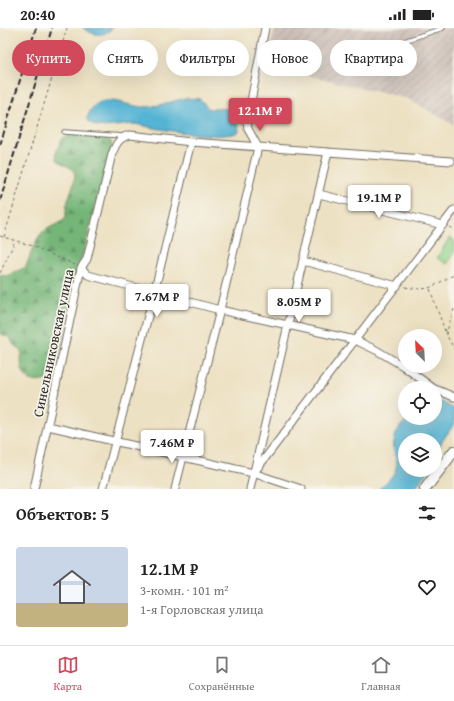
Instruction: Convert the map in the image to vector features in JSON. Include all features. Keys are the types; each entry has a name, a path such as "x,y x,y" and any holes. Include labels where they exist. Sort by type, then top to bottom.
{"street":[{"path":"175,489 220,310 258,147 248,129 247,122 264,28"},
{"path":"123,136 130,135 191,142 451,161"},
{"name":"Синельниковская улица","path":"34,489 81,268 87,258 112,154 116,144 123,136"},
{"path":"103,489 154,293 191,142"},
{"path":"250,489 328,152"},
{"path":"319,194 443,225"},
{"path":"253,473 454,210"},
{"path":"303,261 397,286"},
{"path":"81,268 88,275 154,293 220,310 355,340 376,350 403,366 424,381"},
{"path":"442,392 454,397"},
{"path":"48,426 253,473 301,489"},
{"path":"425,489 454,451"}],"lane":[{"path":"407,40 442,28"},
{"path":"64,132 123,136"}],"path":[{"path":"4,237 68,28"},
{"path":"0,236 33,246 81,268"},
{"path":"0,274 15,240"},
{"path":"397,286 422,290 430,288 454,275"},
{"path":"430,288 446,334 454,349"},
{"path":"446,334 454,309"}],"shaded area":[{"path":"276,28 454,28 454,125 408,99 311,76 322,76 322,40 272,40"}],"green space":[{"path":"76,134 107,138 112,143 79,265 54,375 39,382 28,379 22,368 22,353 13,344 10,337 0,334 0,275 7,276 26,267 29,257 42,233 66,218 67,204 75,175 74,170 57,160 56,152 62,138"},
{"path":"450,237 454,240 454,254 447,264 437,258"}],"water":[{"path":"83,28 113,28 106,33 95,34"},
{"path":"186,98 200,99 209,109 219,108 236,110 239,131 232,134 207,135 176,132 134,124 103,127 90,123 87,118 97,103 104,101 148,107"},
{"path":"442,402 454,409 454,424 442,442 442,433 398,433 398,477 423,477 415,489 379,489 391,477 397,466 394,440 401,426 442,425"}],"railway":[{"path":"0,145 36,28"},
{"path":"0,201 52,28"}]}
